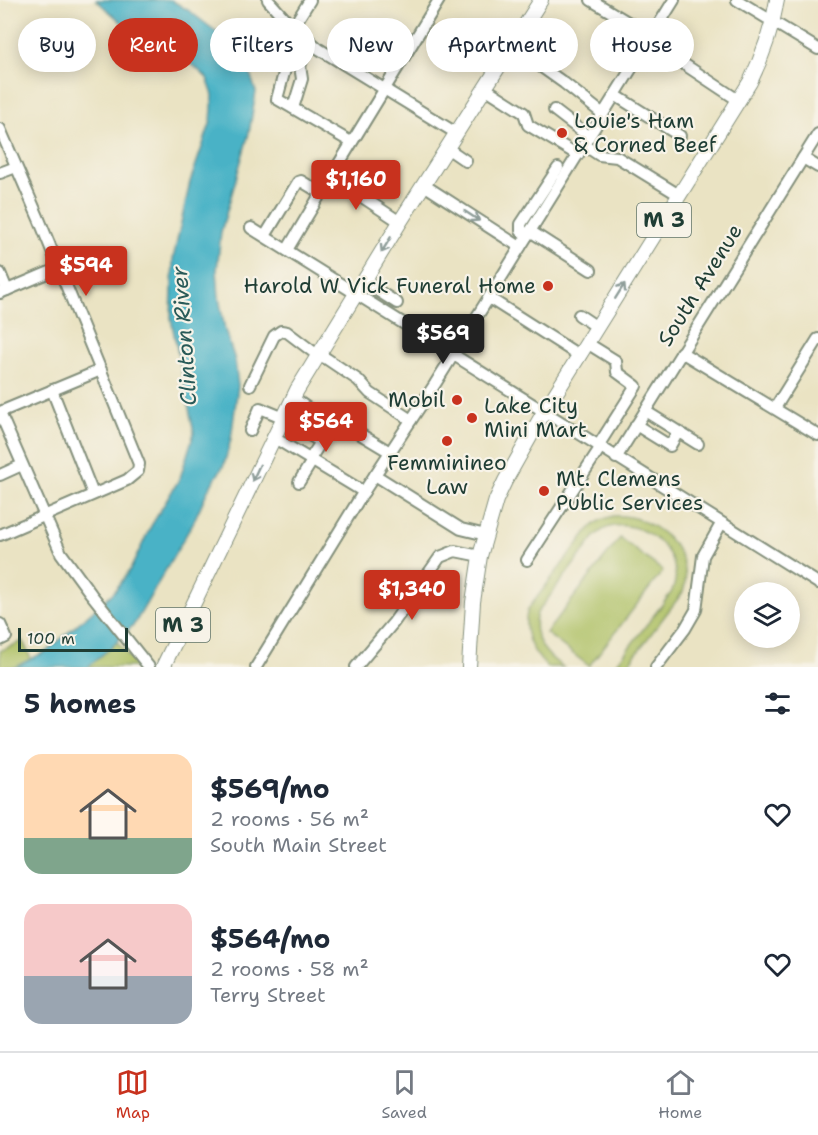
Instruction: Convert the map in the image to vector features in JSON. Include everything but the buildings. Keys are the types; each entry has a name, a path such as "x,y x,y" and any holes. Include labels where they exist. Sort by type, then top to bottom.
{"main road":[{"name":"M 3","path":"530,18 541,0"},
{"name":"M 3","path":"469,667 473,602 480,556 496,500 544,412 758,68 773,23 777,0"},
{"name":"M 3","path":"163,667 293,398 400,222 495,72"}],"street":[{"path":"268,0 285,18"},
{"path":"299,18 310,0"},
{"path":"287,250 439,0"},
{"path":"591,0 618,18"},
{"path":"663,18 674,0"},
{"path":"737,0 818,49"},
{"path":"315,46 456,133"},
{"path":"694,70 738,100"},
{"path":"284,72 277,99 351,142"},
{"path":"293,108 302,79 301,72"},
{"path":"549,72 603,114"},
{"path":"591,270 529,233 521,231 521,224 559,168 578,155 629,72"},
{"path":"485,88 524,113 528,125 578,155"},
{"path":"615,95 680,136"},
{"path":"554,110 599,155 617,157 680,195"},
{"path":"0,129 137,459 138,471 127,480 0,535"},
{"name":"South Avenue","path":"616,458 818,134"},
{"path":"447,148 466,160"},
{"path":"803,158 818,167"},
{"path":"0,173 16,167"},
{"path":"332,177 400,222"},
{"path":"265,236 298,182 301,181 321,193"},
{"path":"424,185 520,247"},
{"path":"251,228 287,250 360,288 397,303"},
{"path":"256,667 529,233"},
{"path":"0,273 3,291 59,268"},
{"path":"360,288 453,355 818,583"},
{"path":"489,298 583,350 616,361 617,372 636,386 528,560"},
{"path":"579,315 597,327"},
{"path":"250,385 274,336 281,331 287,332 358,380 370,393 411,420"},
{"path":"774,408 818,339"},
{"path":"681,352 818,435"},
{"path":"101,370 0,412 61,553 149,667"},
{"path":"52,390 93,494"},
{"path":"293,398 332,425"},
{"path":"249,431 260,408 321,442"},
{"path":"645,411 698,444"},
{"path":"297,481 332,425 338,422 390,452"},
{"path":"636,425 670,446 678,432"},
{"path":"273,437 364,492"},
{"path":"0,475 22,465"},
{"path":"375,475 461,529 486,535"},
{"path":"656,667 685,629 696,610 703,556 721,524"},
{"path":"356,667 444,554 452,551 480,556"},
{"path":"0,624 6,637 0,640"}],"green space":[{"path":"613,516 642,521 656,528 668,538 677,549 683,562 686,577 683,592 626,667 614,667 671,593 675,578 673,563 666,549 654,538 640,530 625,526 610,527 596,535 537,613 535,621 537,637 550,657 563,667 547,667 529,641 526,626 528,609 589,529 601,520"},
{"path":"620,538 663,571 589,666 546,633"},
{"path":"23,641 31,659 15,667 0,667 0,651"},
{"path":"117,642 138,667 88,667"}],"water":[{"name":"Clinton River","path":"96,0 171,0 188,10 210,27 210,72 249,72 256,92 249,133 221,232 217,270 219,298 225,330 235,360 238,386 231,439 224,465 208,490 193,523 135,623 117,642 88,667 15,667 47,651 114,592 130,570 151,526 180,478 194,433 171,319 173,259 190,182 211,121 213,95 207,78 198,70 198,18 117,18"}],"place":[{"name":"Louie's Ham & Corned Beef","path":"562,133"},
{"name":"Harold W Vick Funeral Home","path":"548,286"},
{"name":"Mobil","path":"457,400"},
{"name":"Lake City Mini Mart","path":"472,418"},
{"name":"Femminineo Law","path":"447,441"},
{"name":"Mt. Clemens Public Services","path":"544,491"}]}
